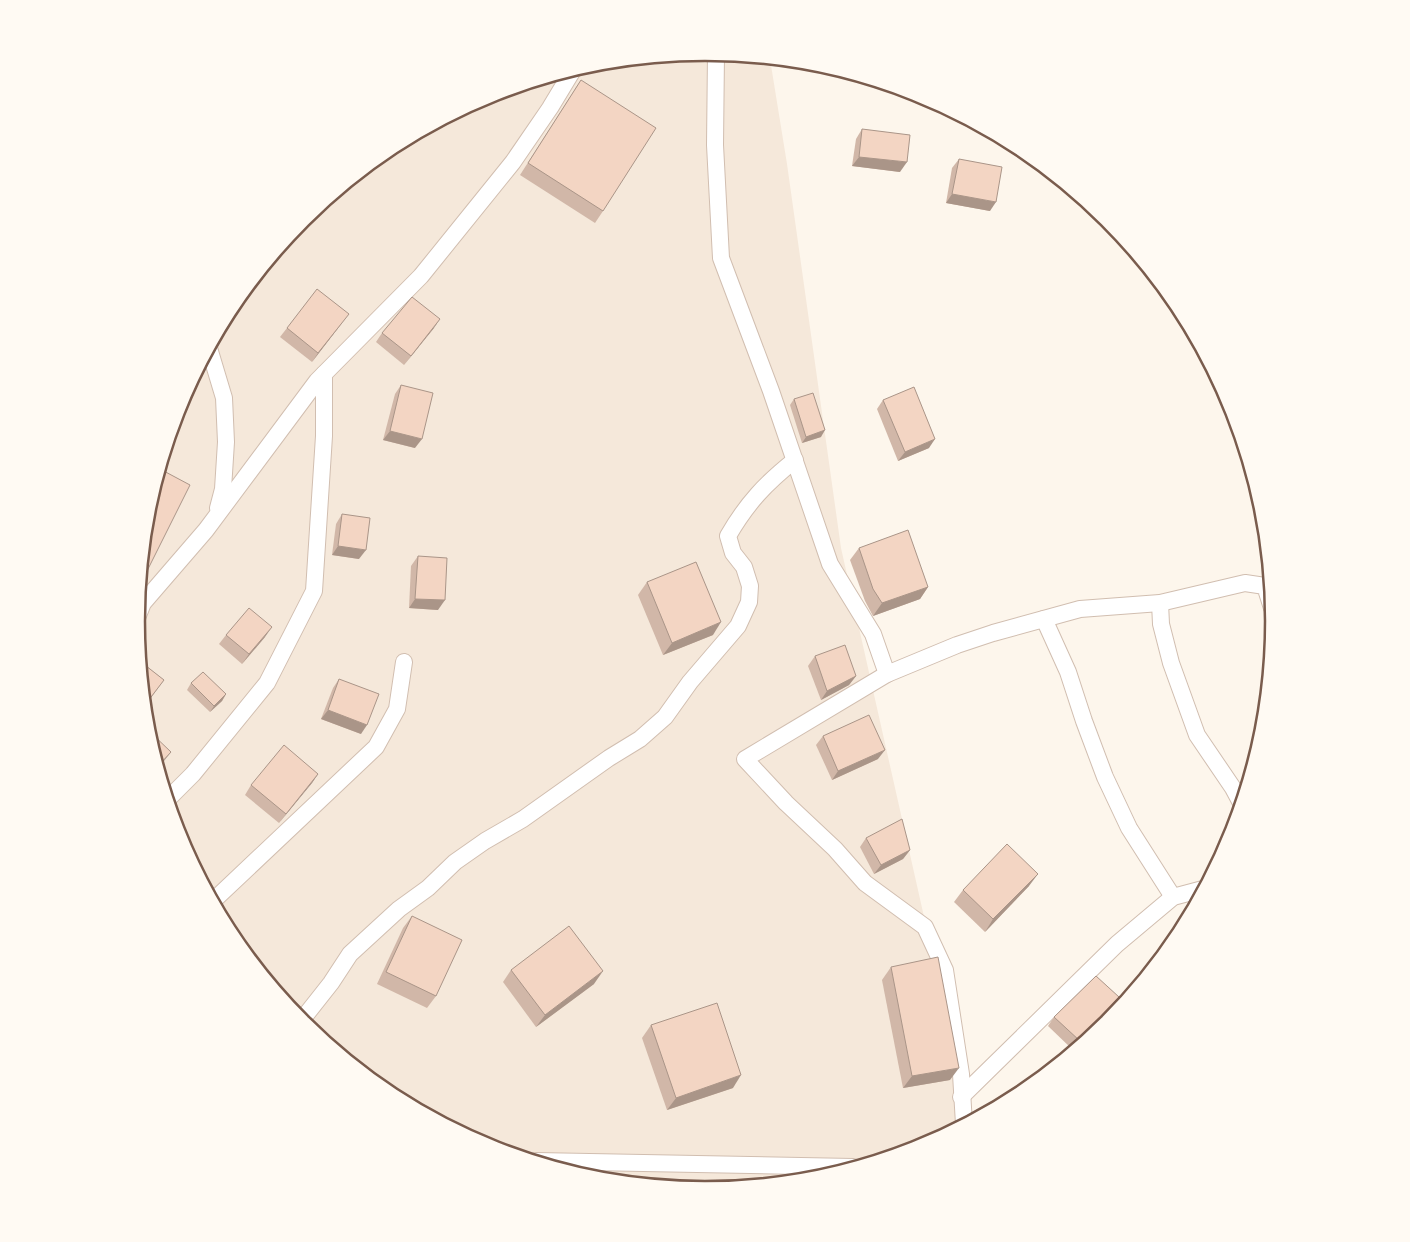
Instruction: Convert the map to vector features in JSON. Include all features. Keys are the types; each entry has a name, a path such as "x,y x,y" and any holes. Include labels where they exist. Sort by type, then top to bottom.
{"street":[{"path":"716,61 715,145 721,258 771,391 830,564 874,634 886,674"},
{"path":"146,601 215,518 324,374 427,268 513,162 568,78"},
{"path":"212,357 224,398 226,442 223,489 215,518"},
{"path":"173,794 193,774 267,683 314,591 324,436 324,374"},
{"path":"306,1014 350,954 399,909 428,888 455,862 523,819 609,758 640,740 665,716 690,682 738,626 749,602 750,586 744,567 733,553 728,536 752,500 769,480 795,460"},
{"path":"963,1118 961,1074 945,970 925,927 865,883 835,849 786,803 745,759 886,674 957,645 1080,609 1160,603 1246,583 1264,586"},
{"path":"1160,603 1161,624 1171,663 1197,734 1237,795"},
{"path":"1044,619 1068,672 1102,769 1121,811 1129,828 1173,897"},
{"path":"218,897 376,746 397,709 404,662"},
{"path":"961,1097 1117,944 1173,897 1195,891"},
{"path":"558,1161 830,1167"}],"shaded area":[{"path":"668,62 742,62 771,65 787,164 841,548 969,1115 919,1138 885,1151 850,1162 778,1176 742,1180 668,1180 596,1170 560,1162 525,1151 457,1123 425,1106 364,1065 309,1017 284,990 261,962 220,901 203,869 175,801 164,766 150,694 146,658 146,584 156,512 164,476 175,441 203,373 220,341 261,280 309,225 336,200 364,177 425,136 457,119 525,91 560,80 596,72"}],"building":[{"path":"581,80 656,128 603,211 528,163"},
{"path":"862,129 910,135 907,162 859,157"},
{"path":"959,159 1002,167 996,202 952,194"},
{"path":"317,289 349,314 318,353 287,328"},
{"path":"412,297 440,319 411,356 382,333"},
{"path":"401,385 433,393 422,439 390,431"},
{"path":"914,387 935,439 905,452 883,400"},
{"path":"813,393 825,430 806,437 794,399"},
{"path":"165,472 190,485 148,570 156,512"},
{"path":"342,514 370,518 366,550 338,546"},
{"path":"908,530 928,587 882,603 873,589 859,548"},
{"path":"418,556 447,558 445,600 415,599"},
{"path":"696,562 721,622 672,643 647,582"},
{"path":"249,608 272,627 249,654 226,635"},
{"path":"845,645 856,676 827,691 815,656"},
{"path":"147,667 164,680 151,698"},
{"path":"203,672 226,694 214,706 191,683"},
{"path":"339,679 379,694 367,725 328,710"},
{"path":"869,715 885,750 838,771 823,736"},
{"path":"158,740 171,752 163,761"},
{"path":"284,745 318,774 286,814 251,785"},
{"path":"902,819 910,850 881,865 866,838"},
{"path":"1007,844 1038,874 993,919 963,890"},
{"path":"412,916 462,940 436,996 386,972"},
{"path":"569,926 603,971 545,1015 511,970"},
{"path":"938,957 959,1068 912,1076 891,967"},
{"path":"1096,976 1119,997 1078,1039 1054,1017"},
{"path":"717,1003 741,1075 676,1098 651,1025"}]}
